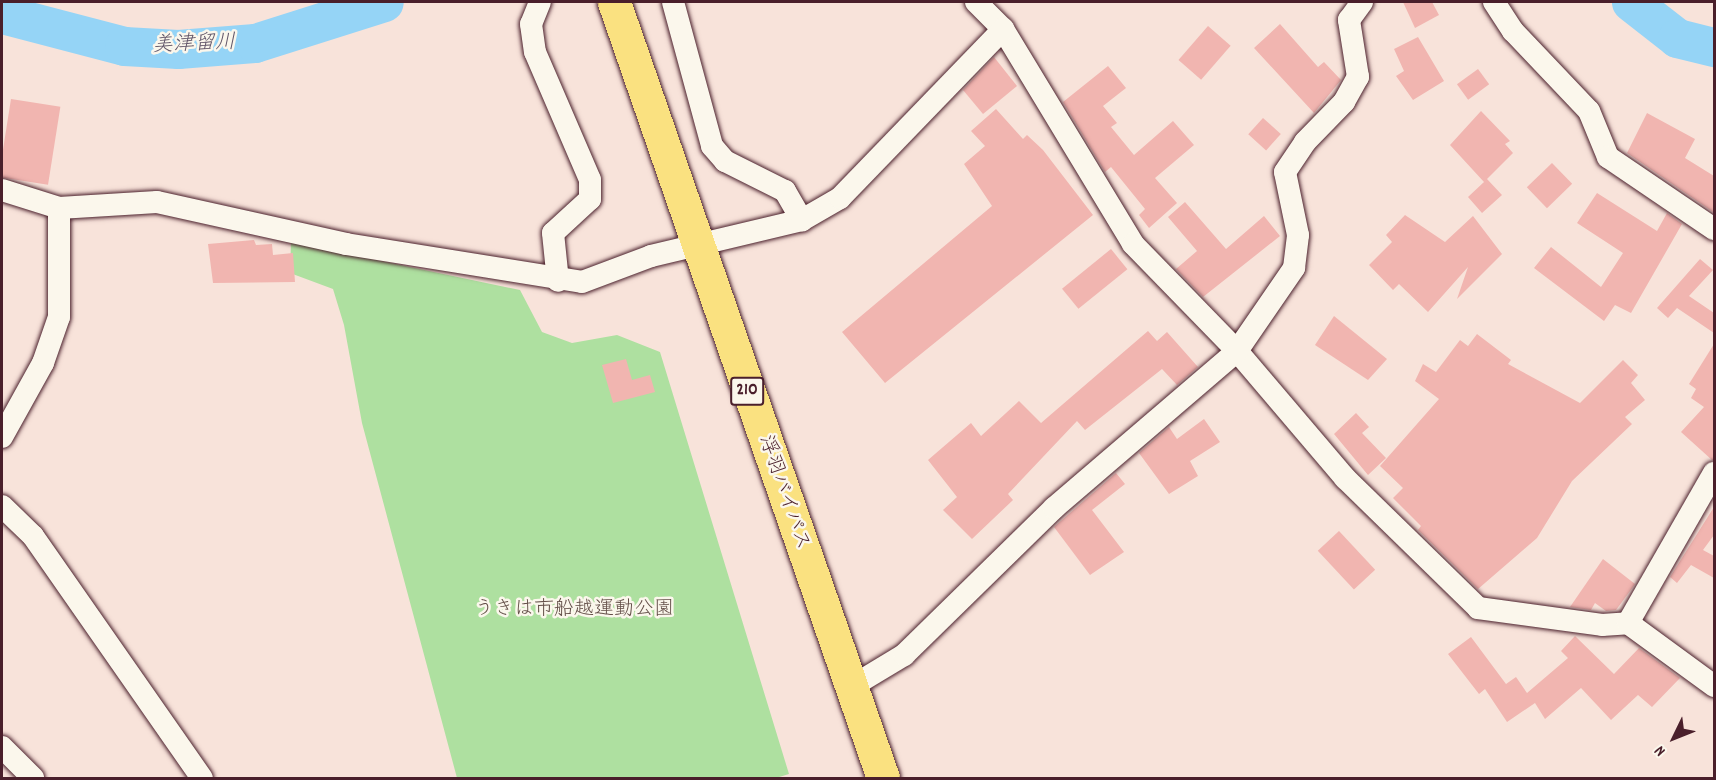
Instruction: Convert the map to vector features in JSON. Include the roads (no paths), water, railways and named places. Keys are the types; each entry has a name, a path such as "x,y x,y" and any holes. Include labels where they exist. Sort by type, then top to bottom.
{"highway":[{"name":"浮羽バイパス","path":"614,2 696,246 883,778"}],"street":[{"path":"540,2 531,24 535,52 590,180 590,199 553,233 558,281"},
{"path":"673,2 712,146 725,161 784,191 802,220"},
{"path":"976,2 1003,29 1133,244 1237,351 1345,478 1478,608 1591,624 1628,623 1714,686"},
{"path":"851,687 904,655 1054,508 1237,351 1294,268 1298,235 1286,172 1305,142 1344,102 1358,77 1349,20 1362,2"},
{"path":"1494,2 1513,31 1589,111 1608,157 1714,229"},
{"path":"2,190 59,208 157,202 558,281 582,282 696,246 802,220 840,198 1003,29"},
{"path":"2,437 43,363 59,316 59,208"},
{"path":"1628,623 1714,473"},
{"path":"2,506 33,536 202,778"},
{"path":"2,747 33,778"}],"waterway":[{"name":"美津留川","path":"2,14 124,46 178,49 255,43 384,2"},
{"name":"美津留川","path":"1631,2 1677,38 1714,47"}],"park label":[{"name":"うきは市船越運動公園","path":"574,610"}]}
